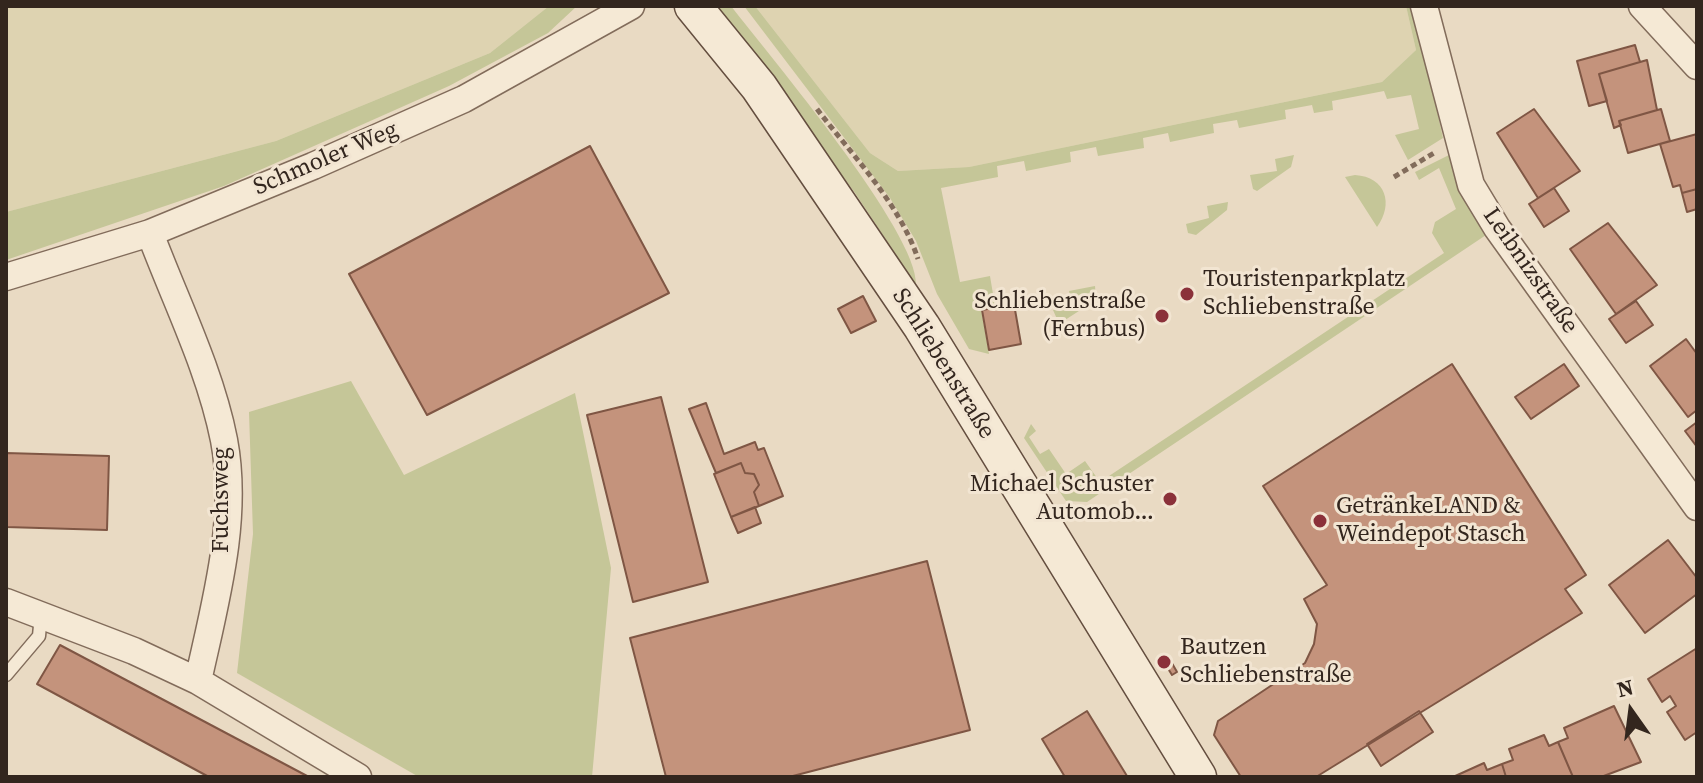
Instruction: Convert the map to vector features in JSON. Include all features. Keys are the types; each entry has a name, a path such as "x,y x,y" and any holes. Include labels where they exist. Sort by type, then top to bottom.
{"main road":[{"name":"Schliebenstraße","path":"693,6 768,99 922,327 1198,777"}],"street":[{"name":"Schmoler Weg","path":"6,277 150,233 464,99 631,6"},
{"name":"Leibnizstraße","path":"1424,6 1471,185 1497,228 1697,507"},
{"path":"1642,6 1697,66"},
{"name":"Fuchsweg","path":"150,233 216,407 224,442 227,516 223,558 198,681"},
{"path":"6,602 198,681 358,777"}],"lane":[{"path":"6,675 39,636 41,614"}],"path":[{"path":"1394,177 1458,139"}],"shaded area":[{"path":"6,6 549,6 490,53 276,141 6,212"},
{"path":"755,6 1406,6 1416,50 1382,82 969,167 898,171 870,153"}],"green space":[{"path":"549,6 577,6 548,33 449,86 224,186 6,260 6,212 276,141 490,53"},
{"path":"716,6 731,6 839,144 894,226 910,260 916,285 855,193"},
{"path":"744,6 755,6 870,153 898,171 969,167 1382,82 1416,50 1406,6 1414,6 1443,138 1408,160 1395,135 1419,129 1411,95 1387,99 1384,91 1332,101 1333,110 1314,113 1312,105 1285,110 1286,119 1239,128 1237,120 1213,124 1214,133 1170,142 1168,133 1143,138 1144,148 1098,156 1096,147 1070,152 1071,162 1026,171 1024,161 997,166 998,177 941,188 960,282 990,276 995,306 981,309 989,354 969,349 937,294 916,241 890,198"},
{"path":"1294,155 1291,167 1257,191 1253,189 1250,175 1277,171 1275,159"},
{"path":"1449,155 1465,197 1489,233 1087,502 1066,501 1024,438 1031,424 1036,431 1029,437 1040,454 1049,449 1066,474 1085,461 1100,482 1444,253 1432,233 1435,222 1456,209 1439,168 1419,180 1415,172"},
{"path":"1355,175 1374,181 1384,193 1385,209 1377,227 1345,177"},
{"path":"1228,202 1227,210 1196,235 1188,233 1186,224 1209,218 1207,206"},
{"path":"1095,286 1096,300 1065,320 1057,319 1053,310 1072,307 1069,291"},
{"path":"351,381 404,475 575,393 611,568 592,777 419,777 237,673 253,534 249,412"}],"building":[{"path":"1635,45 1640,62 1599,74 1607,101 1589,106 1577,61"},
{"path":"1647,60 1657,110 1619,121 1621,125 1614,128 1599,74"},
{"path":"1534,109 1580,171 1538,198 1497,133"},
{"path":"1661,109 1670,141 1628,153 1619,121"},
{"path":"1697,134 1697,189 1682,193 1680,185 1673,187 1660,144"},
{"path":"590,146 669,293 427,415 349,274"},
{"path":"1554,188 1569,211 1544,227 1529,204"},
{"path":"1697,189 1697,209 1687,212 1682,193"},
{"path":"1608,223 1657,285 1616,314 1570,249"},
{"path":"863,296 876,321 851,333 838,309"},
{"path":"1636,301 1653,325 1626,343 1609,319"},
{"path":"1014,304 1021,344 989,350 982,310"},
{"path":"1686,339 1697,354 1697,410 1688,417 1650,366"},
{"path":"1452,364 1586,575 1565,589 1582,613 1316,777 1241,777 1214,735 1218,721 1305,663 1314,644 1317,624 1304,599 1327,585 1263,486"},
{"path":"1564,364 1579,386 1531,419 1515,397"},
{"path":"661,397 708,582 633,602 587,415"},
{"path":"706,403 724,454 755,442 758,450 764,448 783,496 759,506 754,492 759,485 754,474 745,473 741,463 716,473 689,409"},
{"path":"1697,422 1697,447 1685,431"},
{"path":"6,453 109,456 107,530 6,527"},
{"path":"741,463 745,473 754,474 759,485 754,492 759,506 731,517 714,474"},
{"path":"755,507 761,523 738,533 731,517"},
{"path":"1668,540 1697,578 1697,594 1645,633 1609,585"},
{"path":"927,561 970,730 789,777 666,777 630,638"},
{"path":"60,645 309,777 209,777 37,684"},
{"path":"1697,648 1697,732 1685,740 1667,712 1676,706 1670,696 1662,702 1648,679"},
{"path":"1169,658 1177,672 1172,675 1164,662"},
{"path":"1614,706 1641,762 1601,777 1573,777 1558,742 1568,738 1564,728"},
{"path":"1087,711 1127,776 1065,777 1042,739"},
{"path":"1419,711 1433,732 1381,766 1367,744"},
{"path":"1544,735 1549,746 1558,742 1573,777 1506,777 1502,764 1513,760 1509,749"},
{"path":"1484,763 1487,770 1502,764 1506,777 1453,777"}],"place":[{"name":"Touristenparkplatz Schliebenstraße","path":"1187,294"},
{"name":"Schliebenstraße (Fernbus)","path":"1162,316"},
{"name":"Michael Schuster Automob...","path":"1170,499"},
{"name":"GetränkeLAND & Weindepot Stasch","path":"1320,521"},
{"name":"Bautzen Schliebenstraße","path":"1164,662"}]}
